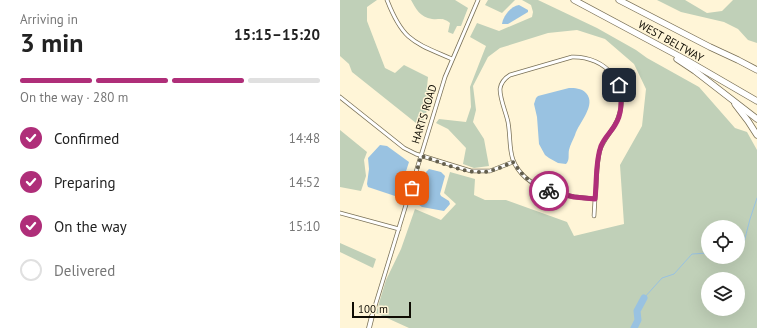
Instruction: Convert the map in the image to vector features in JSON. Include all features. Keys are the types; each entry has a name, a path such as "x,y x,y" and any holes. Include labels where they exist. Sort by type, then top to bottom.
{"highway":[{"name":"WEST BELTWAY","path":"574,0 688,61 757,102"},
{"name":"WEST BELTWAY","path":"619,0 710,47 757,69"},
{"path":"615,21 695,71 757,118"},
{"path":"725,94 748,121 757,135"}],"street":[{"path":"387,0 398,25 407,36 421,46 452,59"},
{"name":"HARTS ROAD","path":"369,328 445,77 478,0"},
{"path":"594,216 598,160 602,145 619,118 622,101 619,85 610,71 604,66 588,58 580,57 566,58 510,75 503,81 500,91 508,122 509,144 513,162 526,178 540,187 574,197 595,199"},
{"path":"340,97 404,148 421,156 464,170 480,172 490,171 513,162"},
{"path":"340,213 399,229"}],"green space":[{"path":"340,0 377,0 367,7 367,21 385,68 395,73 404,65 428,77 427,87 434,91 421,127 352,72 349,64 340,56"},
{"path":"411,0 455,0 468,8 461,26 457,26 453,34 448,32 450,23 443,19 432,19 424,16"},
{"path":"488,0 515,0 502,13 485,5"},
{"path":"522,0 538,0 597,28 699,87 735,128 747,132 757,150 757,328 409,328 376,313 386,280 401,249 415,209 441,220 456,204 444,193 450,172 475,179 474,195 485,200 506,200 567,222 574,236 624,224 620,165 642,126 646,89 634,64 605,39 577,30 548,33 500,48 488,57 473,86 476,110 473,122 484,139 489,166 474,168 463,164 466,148 448,129 436,123 439,119 466,122 471,107 470,87 486,46 470,37 477,23 499,31 532,17 533,12 531,5"},
{"path":"657,0 685,0 707,13 722,11 733,0 757,0 757,43 748,40 738,29 724,22 681,12"},
{"path":"340,130 367,152 364,160 366,176 361,191 340,187"},
{"path":"340,243 376,259 373,268 340,252"}],"water":[{"path":"519,5 528,10 528,12 508,24 502,24 508,12 513,7"},
{"path":"569,88 584,91 589,98 589,103 586,114 570,146 566,164 558,163 549,158 545,155 539,144 537,117 534,104 538,96"},
{"path":"380,145 387,146 409,162 398,196 368,187 368,158"},
{"path":"429,169 441,172 445,176 440,194 449,201 450,204 444,211 422,207 419,205 419,199 426,172"}],"waterway":[{"path":"745,238 757,198"},
{"path":"644,298 662,278 674,274 692,254 701,253"},
{"path":"634,328 638,320 637,311 644,298"}],"way so far":[{"path":"412,188 421,156 464,170 480,172 490,171 513,162 520,172 533,184 549,191"}],"route":[{"path":"549,191 579,198 595,199 599,153 605,138 616,124 621,110 622,101 619,85"}]}
